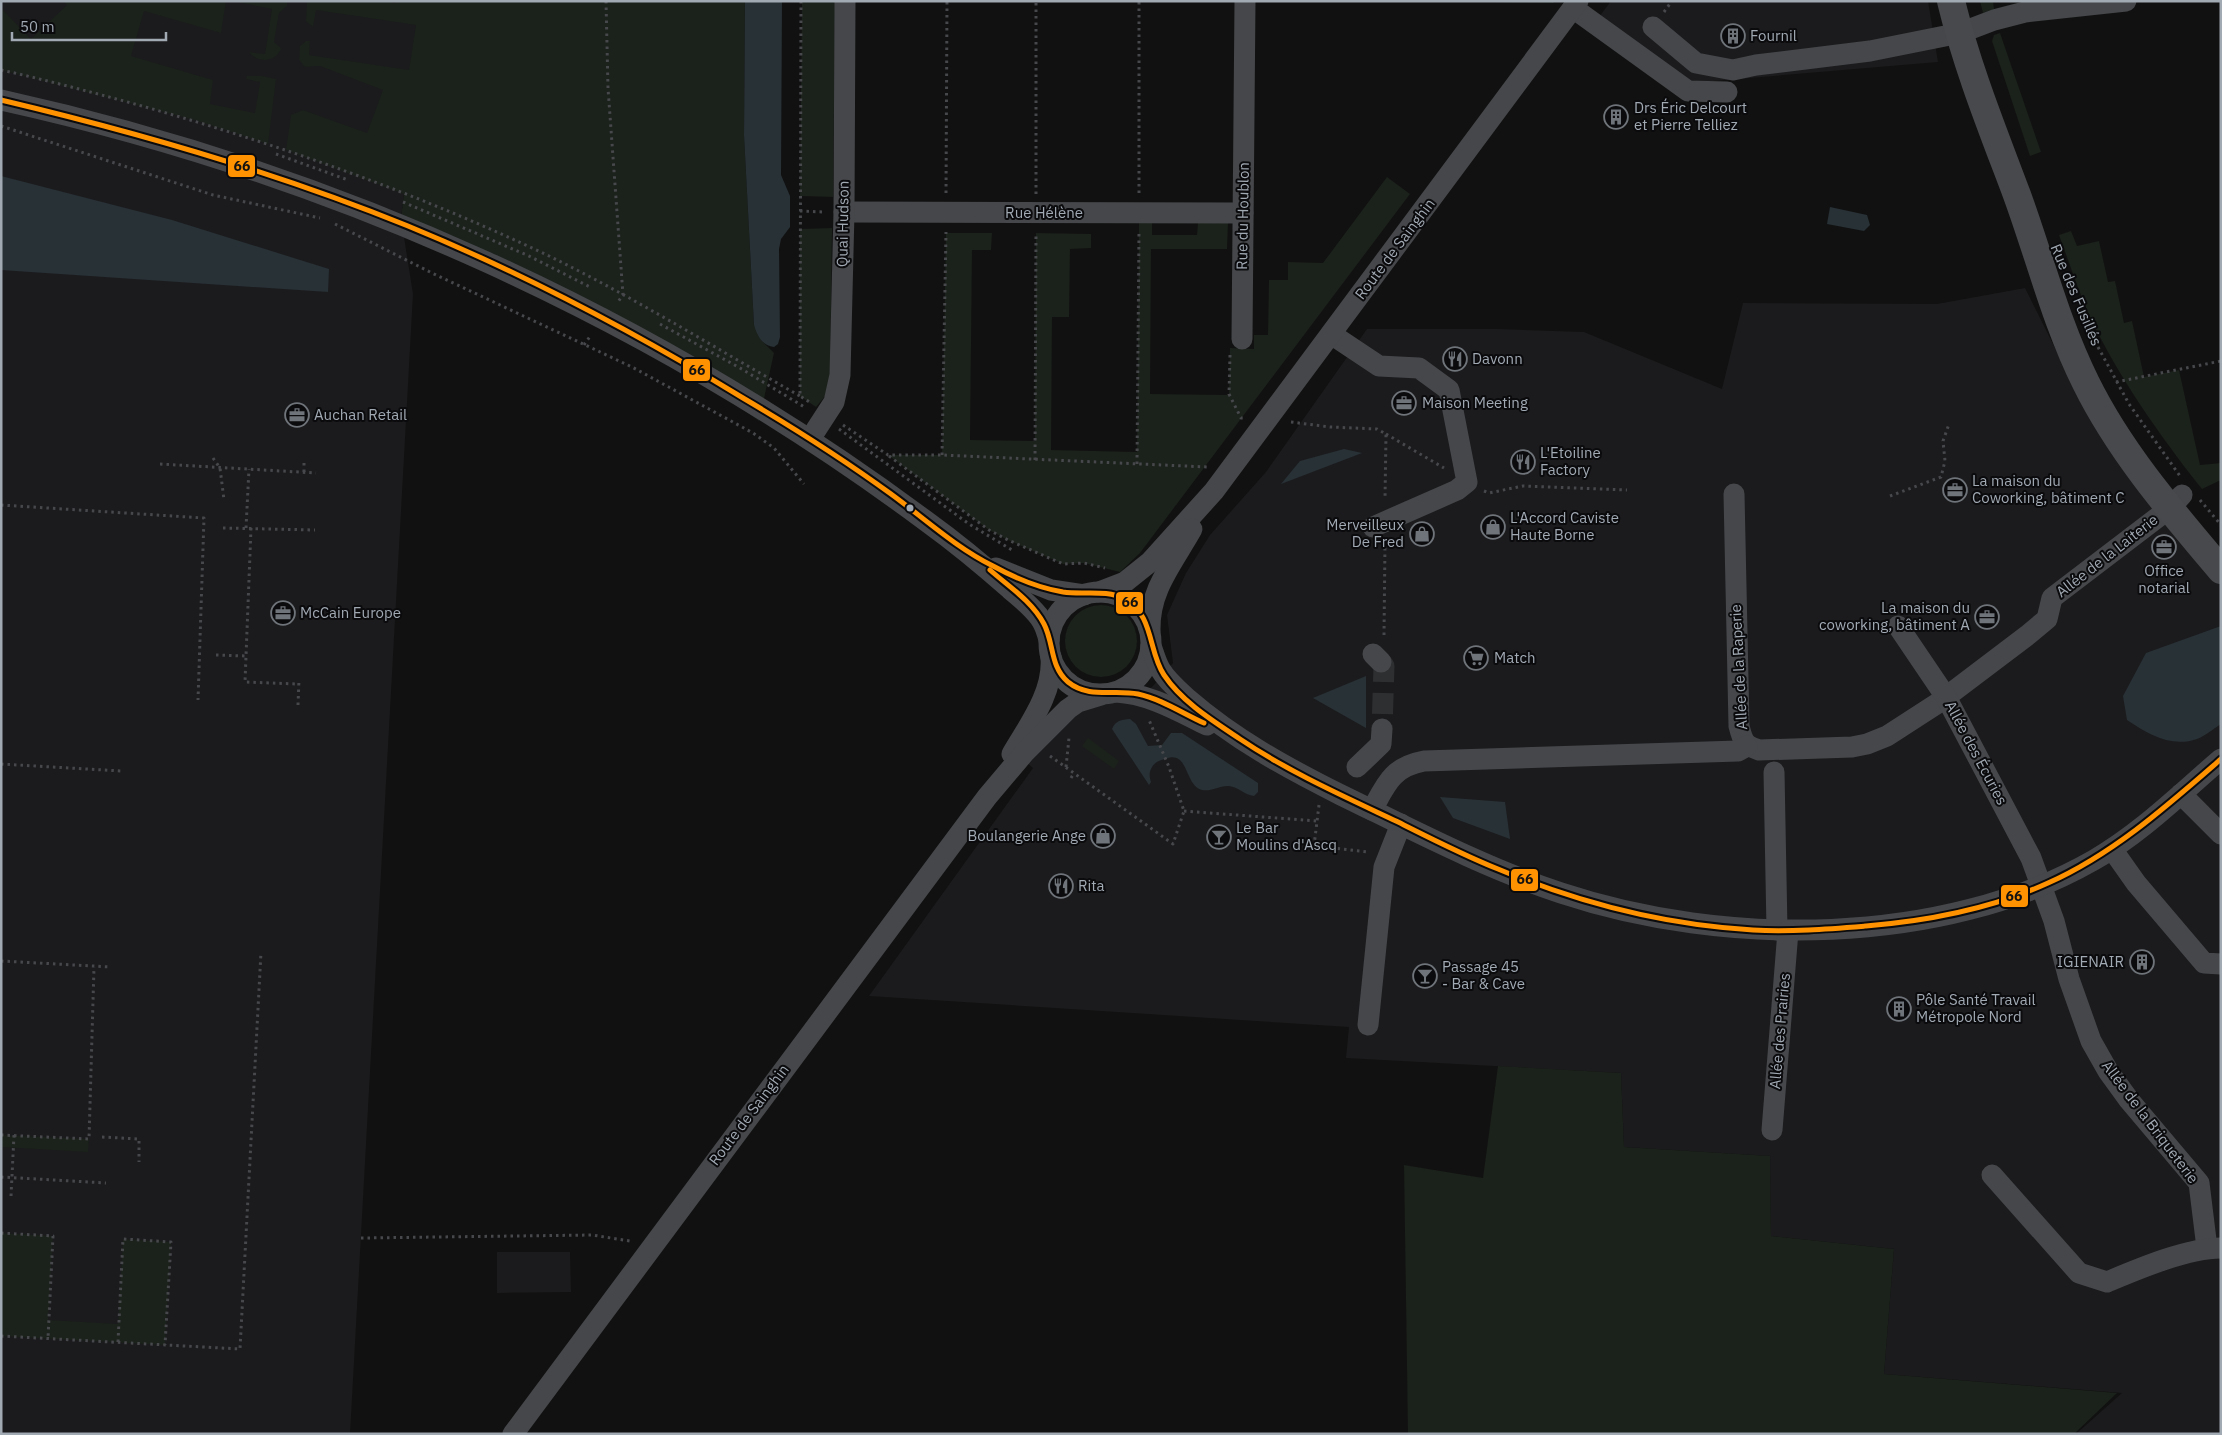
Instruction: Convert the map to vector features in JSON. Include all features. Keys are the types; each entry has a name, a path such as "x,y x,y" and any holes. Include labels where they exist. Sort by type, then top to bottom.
{"main road":[{"name":"Rue des Fusillés","path":"1952,1 1960,33 1984,106 2037,251 2055,311 2086,383 2131,457 2184,495 2221,541"},
{"name":"Rue des Fusillés","path":"2184,495 2221,570"}],"street":[{"name":"Quai Hudson","path":"810,439 834,402 840,375 844,212 845,1"},
{"name":"Rue du Houblon","path":"1242,339 1245,1"},
{"path":"1654,27 1696,63 1734,70 1756,65 1870,50 1960,33 1994,20 2025,12 2126,1"},
{"path":"1576,5 1688,91 1727,92"},
{"name":"Route de Sainghin","path":"1092,594 1125,582 1138,573 1163,549 1211,495 1576,5"},
{"path":"1,100 183,148 374,213 460,248 604,319 705,375 810,439 892,495 973,555 1034,610 1043,622 1056,670 1066,682 1079,690 1137,694 1150,698 1246,743"},
{"name":"Rue Hélène","path":"844,212 1243,213"},
{"path":"1331,334 1379,366 1419,368 1448,390 1467,482 1457,490 1379,525"},
{"name":"Allée de la Raperie","path":"1734,494 1739,726 1747,746 1759,750 1852,747 1868,744 1887,736 1946,697"},
{"name":"Route de Sainghin","path":"1151,638 1150,615 1156,590 1211,495"},
{"name":"Allée de la Laiterie","path":"1946,697 2046,619 2052,598 2184,495"},
{"path":"973,555 1024,581 1051,590 1114,594 1128,600 1144,617 1160,670 1170,683 1204,713 1246,743 1280,764 1503,872 1587,901 1669,920 1722,927 1783,931 1864,926 1914,920 1993,904 2042,886 2112,849 2147,824 2221,759"},
{"path":"1050,648 1052,626 1060,612 1071,602 1092,594"},
{"name":"Allée des Écuries","path":"1898,626 1946,697 2015,826 2042,886"},
{"path":"1109,693 1130,685 1141,674 1148,661 1151,638"},
{"name":"Route de Sainghin","path":"987,797 1046,691 1052,668 1050,648"},
{"name":"Route de Sainghin","path":"513,1434 987,797 1025,752 1068,709 1078,702 1109,693"},
{"path":"1343,796 1360,762 1381,744 1382,729"},
{"path":"1372,810 1393,775 1402,767 1424,761 1513,760 1633,753 1738,751 1747,746"},
{"name":"Allée des Prairies","path":"1772,1130 1783,931 1774,772"},
{"path":"2181,794 2221,834"},
{"path":"1368,1025 1384,867 1401,824"},
{"path":"2112,849 2136,883 2204,963 2221,964"},
{"name":"Allée de la Briqueterie","path":"2042,886 2054,920 2074,996 2091,1041 2108,1071 2129,1100 2199,1183 2214,1248"},
{"path":"1992,1175 2078,1273 2107,1282 2140,1268 2214,1248 2221,1264"}],"path":[{"path":"584,345 623,295 608,88 606,1"},
{"path":"802,1 800,396 888,455 989,530 1063,564 1084,563 1113,570"},
{"path":"1,126 212,195 326,220 632,367 753,433 774,448 804,484"},
{"path":"1242,339 1230,345 1229,394 1241,418 1245,419"},
{"name":"Rue des Fusillés","path":"2094,339 2116,382 2149,433 2184,495 2221,525"},
{"path":"2116,382 2221,361"},
{"path":"1286,422 1330,427 1377,429 1489,493 1523,486 1627,490"},
{"path":"1890,496 1940,477 1945,461 1943,440 1949,424"},
{"path":"1384,635 1379,525 1386,434"},
{"path":"888,455 942,455 1208,468"},
{"path":"213,458 220,468 224,500"},
{"path":"304,463 304,472"},
{"path":"160,464 316,473"},
{"path":"246,528 249,469"},
{"path":"1,505 204,518 198,700"},
{"path":"223,528 315,530"},
{"path":"251,528 245,682 298,684"},
{"path":"216,655 246,656"},
{"path":"298,679 298,705"},
{"path":"1043,751 1173,844 1184,811 1169,767 1147,715"},
{"path":"1066,767 1070,734"},
{"path":"1,764 122,771"},
{"path":"1071,778 1074,773"},
{"path":"1319,805 1314,846 1390,853"},
{"path":"1184,811 1316,821"},
{"path":"1,1336 240,1349 261,952"},
{"path":"1,962 111,968"},
{"path":"1,1135 89,1139 94,966"},
{"path":"12,1196 14,1135"},
{"path":"102,1137 139,1139 139,1162"},
{"path":"1,1177 106,1183"},
{"path":"1,1232 53,1236 48,1338"},
{"path":"361,1238 592,1235 624,1239 650,1248"},
{"path":"118,1342 123,1239 171,1242 165,1345"}],"shaded area":[{"path":"1,1 429,1 401,218 413,294 350,1434 1,1434"},
{"path":"63,1 226,1 221,33 144,11 131,56 213,80 210,104 255,113 260,82 246,79 247,76 262,76 276,79 268,144 195,120 1,70 1,8 31,39 67,5"},
{"path":"232,1 287,1 287,6 279,13 274,42 281,48 276,56 271,59 262,60 249,52 265,54 272,9"},
{"path":"307,1 383,1 396,3 397,1 745,1 744,135 754,325 762,341 774,353 759,421 619,319 401,218 404,194 286,150 291,115 303,110 367,133 383,90 320,66 305,67 299,60 300,46 306,41 310,41 309,55 409,70 416,25 316,10 313,27 306,21"},
{"path":"745,1 782,1 781,175 790,196 790,227 781,239 779,249 780,337 778,344 774,347 763,342 758,336 754,325 744,135"},
{"path":"802,1 835,1 833,197 800,196"},
{"path":"1411,1 1554,1 1553,3"},
{"path":"1611,1 1928,1 1938,62 1690,83 1599,17"},
{"path":"1980,1 1993,1 1994,9 1983,13"},
{"path":"2000,33 2041,152 2030,156 1992,41 1994,35"},
{"path":"1,176 172,220 329,269 328,292 1,270"},
{"path":"1387,177 1410,194 1140,553 1120,572 1084,563 1063,564 1008,540 989,530 888,455 942,455 946,233 992,233 991,250 972,250 970,440 1035,441 1036,233 1091,234 1091,248 1070,249 1069,317 1052,317 1051,450 1137,452 1139,223 1152,222 1152,235 1197,235 1198,223 1228,223 1227,249 1151,249 1150,394 1227,395 1229,394 1230,348 1254,349 1254,335 1268,335 1269,280 1288,280 1288,262 1323,263"},
{"path":"1830,207 1867,215 1870,225 1864,231 1827,224"},
{"path":"832,228 830,381 826,395 816,407 800,396 800,229"},
{"path":"2071,231 2077,246 2099,241 2108,282 2115,281 2124,323 2132,321 2144,377 2179,370 2200,465 2221,463 2221,480 2202,489 2127,384 2101,340 2074,276 2059,235"},
{"path":"2025,288 2082,402 2221,580 2221,1434 2076,1434 2122,1393 1884,1374 1894,1249 1771,1236 1770,1156 1624,1147 1621,1073 1346,1058 1349,1027 869,996 1033,768 1027,763 1083,706 1126,700 1152,687 1173,663 1167,615 1186,573 1210,535 1266,472 1367,329 1498,329 1584,332 1722,389 1743,303 1937,304"},
{"path":"1344,449 1362,453 1281,484 1300,461"},
{"path":"1094,605 1108,605 1127,615 1137,634 1137,648 1127,667 1108,677 1094,677 1075,667 1065,648 1065,634 1075,615"},
{"path":"2221,626 2221,724 2197,739 2178,742 2152,735 2127,720 2123,696 2146,653"},
{"path":"1366,676 1366,728 1313,698"},
{"path":"1130,719 1136,724 1148,746 1162,745 1171,733 1182,733 1258,783 1258,792 1254,796 1229,786 1202,790 1192,782 1183,763 1173,757 1153,765 1150,772 1151,782 1149,785 1112,729 1119,721"},
{"path":"1088,738 1119,761 1114,769 1082,746"},
{"path":"1440,797 1505,802 1510,839 1453,818"},
{"path":"1498,1066 1621,1073 1624,1147 1770,1156 1771,1236 1894,1249 1884,1374 2117,1393 2074,1434 1408,1434 1404,1165 1483,1178"},
{"path":"1,1135 89,1139 88,1152 1,1147"},
{"path":"1,1233 53,1236 48,1320 118,1324 123,1239 171,1242 165,1345 1,1336"},
{"path":"497,1252 570,1252 571,1292 497,1293"}],"tunnel":[{"path":"1381,662 1384,666 1382,729"}],"transit line":[{"name":"66","path":"1,100 156,140 308,188 408,226 537,284 662,350 781,421 855,468 953,541 993,566 1010,575 1045,588 1071,593 1110,594 1125,599 1141,614 1159,666 1171,685 1209,718 1259,751 1336,793 1472,858 1529,881 1591,902 1688,923 1767,931 1810,930 1913,921 1982,907 2048,883 2095,858 2139,828 2221,759"},
{"name":"66","path":"990,570 1019,594 1039,616 1047,631 1058,669 1068,682 1076,687 1093,692 1129,693 1147,696 1204,723"}],"place":[{"name":"Fournil","path":"1733,36"},
{"name":"Drs Éric Delcourt et Pierre Telliez","path":"1616,117"},
{"name":"Davonn","path":"1455,359"},
{"name":"Maison Meeting","path":"1404,403"},
{"name":"Auchan Retail","path":"297,415"},
{"name":"L'Etoiline Factory","path":"1523,462"},
{"name":"La maison du Coworking, bâtiment C","path":"1955,490"},
{"name":"L'Accord Caviste Haute Borne","path":"1493,527"},
{"name":"Merveilleux De Fred","path":"1422,534"},
{"name":"Office notarial","path":"2164,547"},
{"name":"McCain Europe","path":"283,613"},
{"name":"La maison du coworking, bâtiment A","path":"1987,617"},
{"name":"Match","path":"1476,658"},
{"name":"Boulangerie Ange","path":"1103,836"},
{"name":"Le Bar Moulins d'Ascq","path":"1219,837"},
{"name":"Rita","path":"1061,886"},
{"name":"IGIENAIR","path":"2142,962"},
{"name":"Passage 45 - Bar & Cave","path":"1425,976"},
{"name":"Pôle Santé Travail Métropole Nord","path":"1899,1009"}]}
